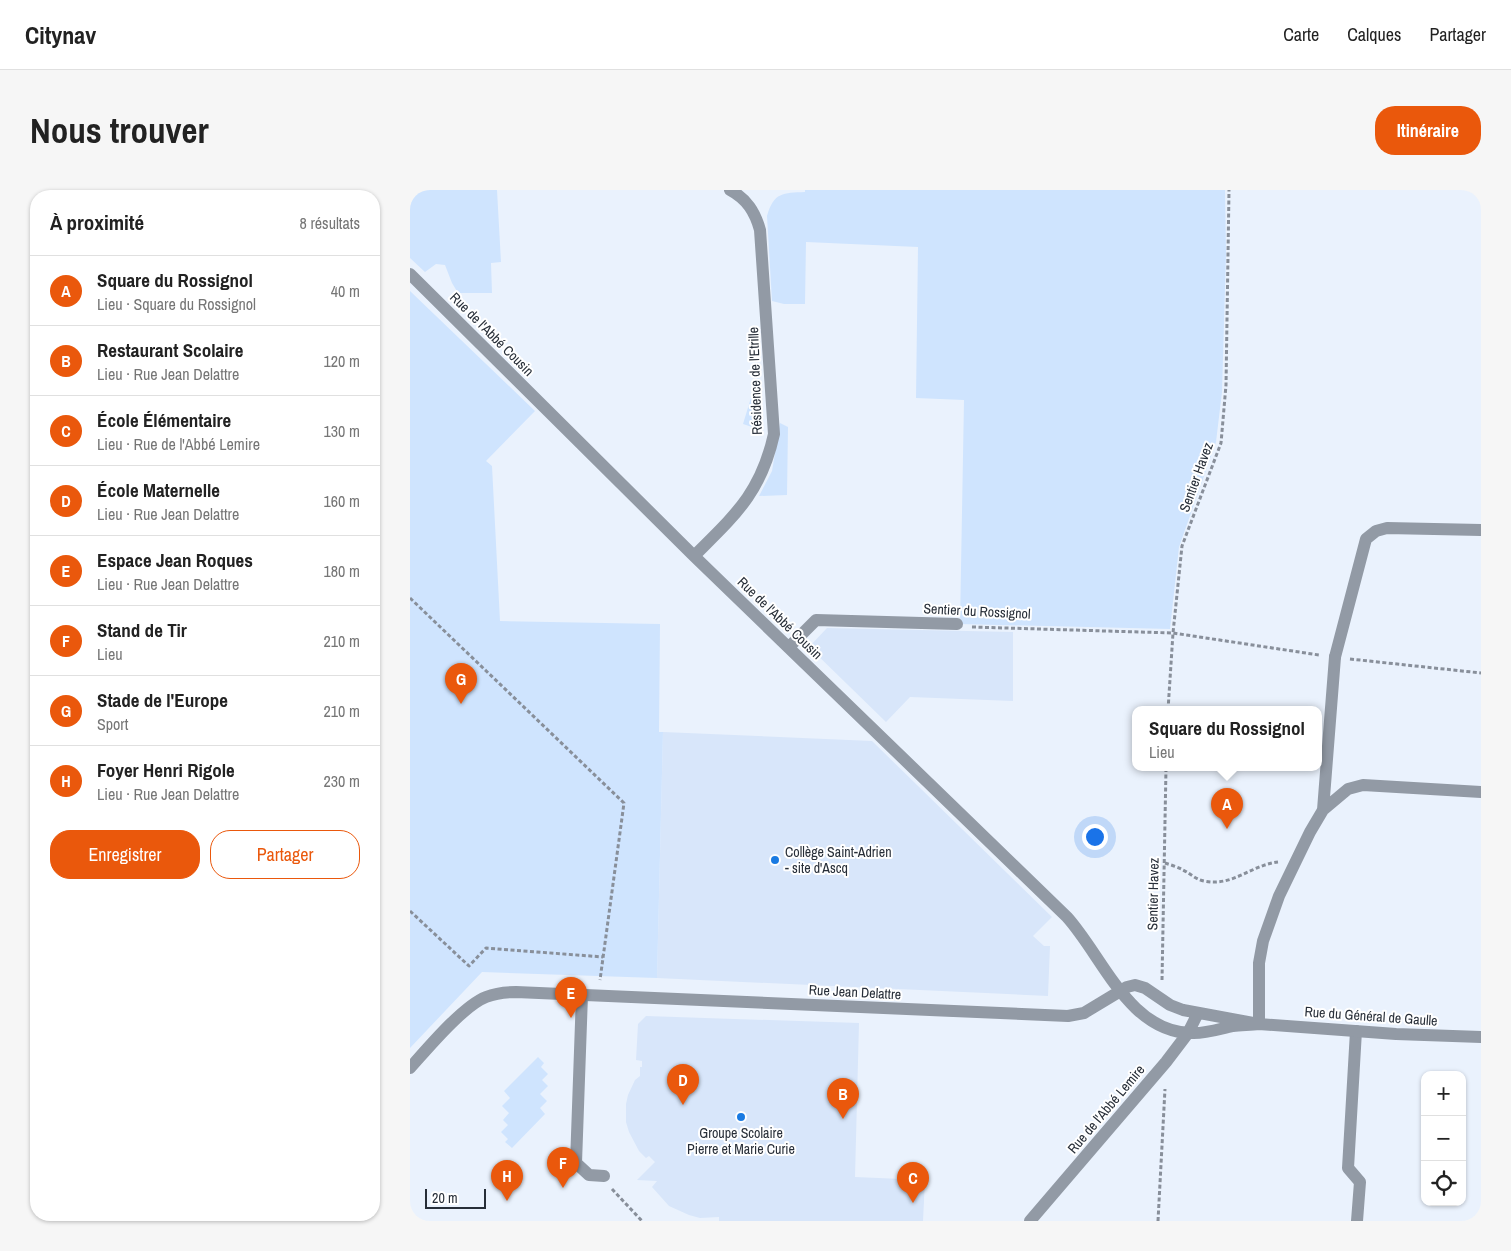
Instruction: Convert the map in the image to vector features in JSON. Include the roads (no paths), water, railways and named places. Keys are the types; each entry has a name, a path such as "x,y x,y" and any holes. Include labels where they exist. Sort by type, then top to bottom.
{"street":[{"name":"Résidence de l'Etrille","path":"694,556 731,520 754,489 765,466 774,434 760,230 757,219 749,205 743,198 730,190"},
{"name":"Rue de l'Abbé Cousin","path":"410,274 694,556 1067,917 1079,930 1121,991"},
{"path":"1323,810 1336,657 1366,539 1376,531 1387,528 1481,530"},
{"name":"Sentier du Rossignol","path":"789,647 816,620 957,624"},
{"path":"1259,1024 1259,963 1263,941 1292,866 1323,810 1348,789 1363,785 1481,792"},
{"name":"Rue du Général de Gaulle","path":"1259,1024 1188,1033 1166,1028 1148,1019 1121,991 1131,985 1138,985 1170,1005 1198,1013 1259,1024 1481,1037"},
{"name":"Rue Jean Delattre","path":"410,1068 475,1002 486,996 501,992 1068,1016 1084,1013 1121,991"},
{"path":"582,994 576,1163 589,1175 604,1176"},
{"name":"Rue de l'Abbé Lemire","path":"1030,1221 1166,1062 1188,1033 1198,1013"},
{"path":"1356,1031 1348,1168 1360,1182 1357,1221"}],"place":[{"name":"Stade de l'Europe","path":"461,704"},
{"name":"Square du Rossignol","path":"1227,829"},
{"name":"Collège Saint-Adrien - site d'Ascq","path":"775,860"},
{"name":"Espace Jean Roques","path":"571,1018"},
{"name":"École Maternelle","path":"683,1105"},
{"name":"Groupe Scolaire Pierre et Marie Curie","path":"741,1117"},
{"name":"Restaurant Scolaire","path":"843,1119"},
{"name":"Stand de Tir","path":"563,1188"},
{"name":"Foyer Henri Rigole","path":"507,1201"},
{"name":"École Élémentaire","path":"913,1203"}]}
